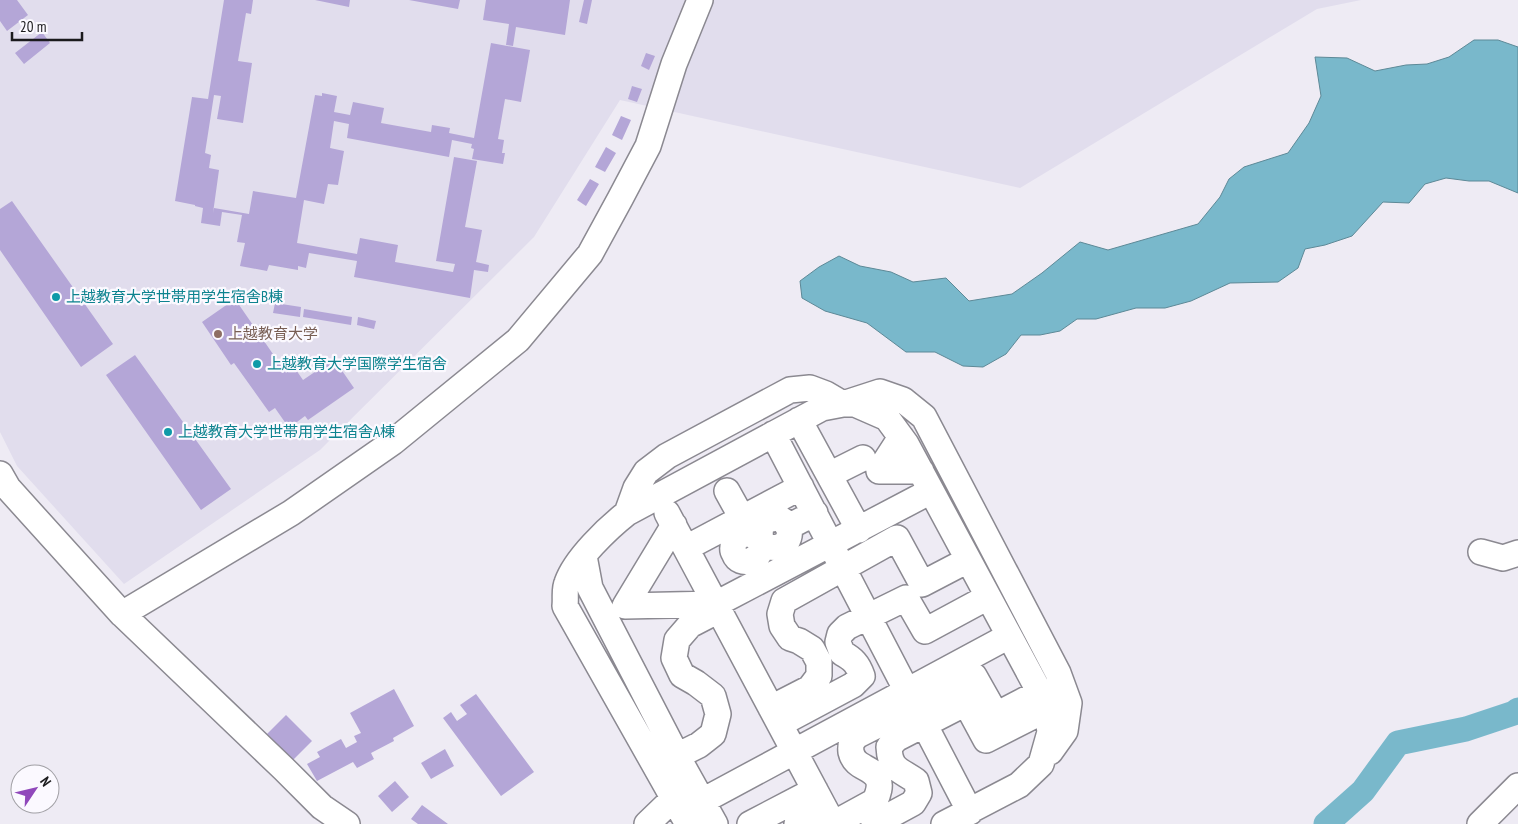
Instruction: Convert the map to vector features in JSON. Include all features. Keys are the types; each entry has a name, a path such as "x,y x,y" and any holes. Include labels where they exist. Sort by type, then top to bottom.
{"street":[{"path":"122,614 291,512 385,448 518,340 590,254 620,199 648,146 674,64 700,0"},
{"path":"627,513 636,488 646,472 667,456 790,390 810,388 826,394 843,404 855,404 887,418 901,437 926,481 1043,701 1050,732 1041,764"},
{"path":"715,824 686,809 566,606 566,584 575,568 606,530 627,513 822,408 843,404 880,392 903,400 924,417 1058,673 1069,703 1065,731 1041,764 1019,785 944,824"},
{"path":"799,420 858,530"},
{"path":"773,434 970,812"},
{"path":"901,437 879,471 926,481"},
{"path":"829,475 863,458"},
{"path":"0,474 8,488 122,614 278,762 322,807 347,824"},
{"path":"677,756 699,745 713,734 718,714 713,696 682,675 674,658 677,640 690,625 717,607 858,530 926,481"},
{"path":"686,548 802,487"},
{"path":"727,491 742,518"},
{"path":"658,496 826,812"},
{"path":"700,574 735,555 732,551 734,543 737,538 744,534 752,534 771,547 779,547 789,540 791,533 788,527 815,513"},
{"path":"674,525 625,606 717,607"},
{"path":"776,716 810,688 819,676 819,662 812,649 790,638 782,626 780,614 784,601 897,538 922,584 968,560"},
{"path":"1480,552 1504,558 1518,553"},
{"path":"584,556 590,588 677,756 686,809"},
{"path":"776,716 853,685 862,676 852,658 842,653 838,642 840,634 847,628 906,598 925,631 988,597"},
{"path":"750,824 781,809 826,812 875,801 879,792 879,780 874,773 858,764 852,757 850,747 852,741 858,735 916,706 1009,636"},
{"path":"647,824 686,809 794,752 916,706 966,703 986,740 1043,701"},
{"path":"874,824 913,803 919,793 916,781 897,769 890,759 889,747 916,706"},
{"path":"1480,824 1518,786"}],"shaded area":[{"name":"上越教育大学","path":"0,0 1361,0 1317,9 1020,188 620,100 534,237 320,450 124,584 17,466 0,432"}],"water":[{"path":"1474,40 1498,40 1518,47 1518,193 1489,181 1446,178 1425,184 1409,203 1383,202 1352,236 1305,249 1298,268 1278,282 1230,283 1191,301 1165,308 1136,308 1096,319 1077,319 1060,331 1040,335 1021,335 1006,354 983,367 963,366 935,352 906,352 867,323 825,311 802,298 800,281 819,267 839,256 860,266 891,272 913,282 946,278 969,301 1012,294 1042,273 1080,242 1108,250 1198,224 1220,197 1229,179 1244,167 1288,153 1309,123 1321,96 1315,57 1347,58 1375,71 1406,65 1427,64 1449,57"}],"building":[{"path":"0,0 17,0 28,15 7,31 0,21"},
{"path":"224,0 253,0 251,14 246,13 238,61 252,63 243,123 217,119 221,96 214,95 205,153 211,155 209,168 219,170 213,213 214,208 249,214 253,191 296,198 315,95 322,96 322,93 337,96 334,112 350,115 353,102 384,108 381,123 431,132 432,125 450,128 449,133 474,138 491,43 530,50 521,102 505,99 498,139 504,140 502,153 505,153 503,164 472,159 474,149 471,148 472,144 452,140 449,157 347,138 349,124 334,121 330,148 344,151 338,185 328,184 324,204 304,200 297,243 357,254 360,238 398,245 395,262 453,272 455,264 436,261 454,157 477,161 465,227 482,230 476,262 489,265 488,272 474,270 470,298 354,277 357,261 309,253 306,268 298,266 298,270 269,265 267,271 240,266 245,243 237,242 242,215 222,212 220,226 201,223 203,208 175,201 192,97 208,99"},
{"path":"315,0 350,0 349,7"},
{"path":"409,0 460,0 458,9"},
{"path":"486,0 570,0 565,35 516,27 513,46 506,45 509,24 483,20"},
{"path":"584,0 592,0 587,24 579,22"},
{"path":"42,32 50,43 24,64 15,53"},
{"path":"646,53 655,56 649,70 641,66"},
{"path":"632,86 642,89 637,102 628,99"},
{"path":"621,116 631,120 622,140 612,135"},
{"path":"606,147 616,153 605,172 595,167"},
{"path":"590,179 599,184 586,206 577,200"},
{"name":"上越教育大学世帯用学生宿舎B棟","path":"12,201 113,344 81,367 0,250 0,209"},
{"name":"上越教育大学国際学生宿舎","path":"235,299 286,373 294,367 303,380 334,359 354,388 308,420 305,416 289,428 275,408 269,412 234,363 231,365 202,322"},
{"path":"275,303 301,307 300,317 273,313"},
{"path":"304,309 352,317 351,325 303,317"},
{"path":"358,317 376,321 374,329 357,325"},
{"name":"上越教育大学世帯用学生宿舎A棟","path":"135,355 231,489 201,510 106,375"},
{"path":"394,689 414,726 393,738 394,741 371,753 374,759 357,768 353,762 317,781 307,764 320,757 317,752 341,739 346,748 357,742 354,736 361,733 350,713"},
{"path":"476,694 534,772 501,796 443,718 451,712 457,721 467,714 460,705"},
{"path":"286,715 312,741 293,760 267,734"},
{"path":"445,749 454,766 431,779 421,763"},
{"path":"395,781 409,797 392,812 378,796"},
{"path":"422,805 448,824 418,824 411,819"}],"waterway":[{"path":"1326,824 1363,791 1398,743 1466,729 1518,710"}],"place":[{"name":"上越教育大学世帯用学生宿舎B棟","path":"56,297"},
{"name":"上越教育大学","path":"218,334"},
{"name":"上越教育大学国際学生宿舎","path":"257,364"},
{"name":"上越教育大学世帯用学生宿舎A棟","path":"168,432"}]}
